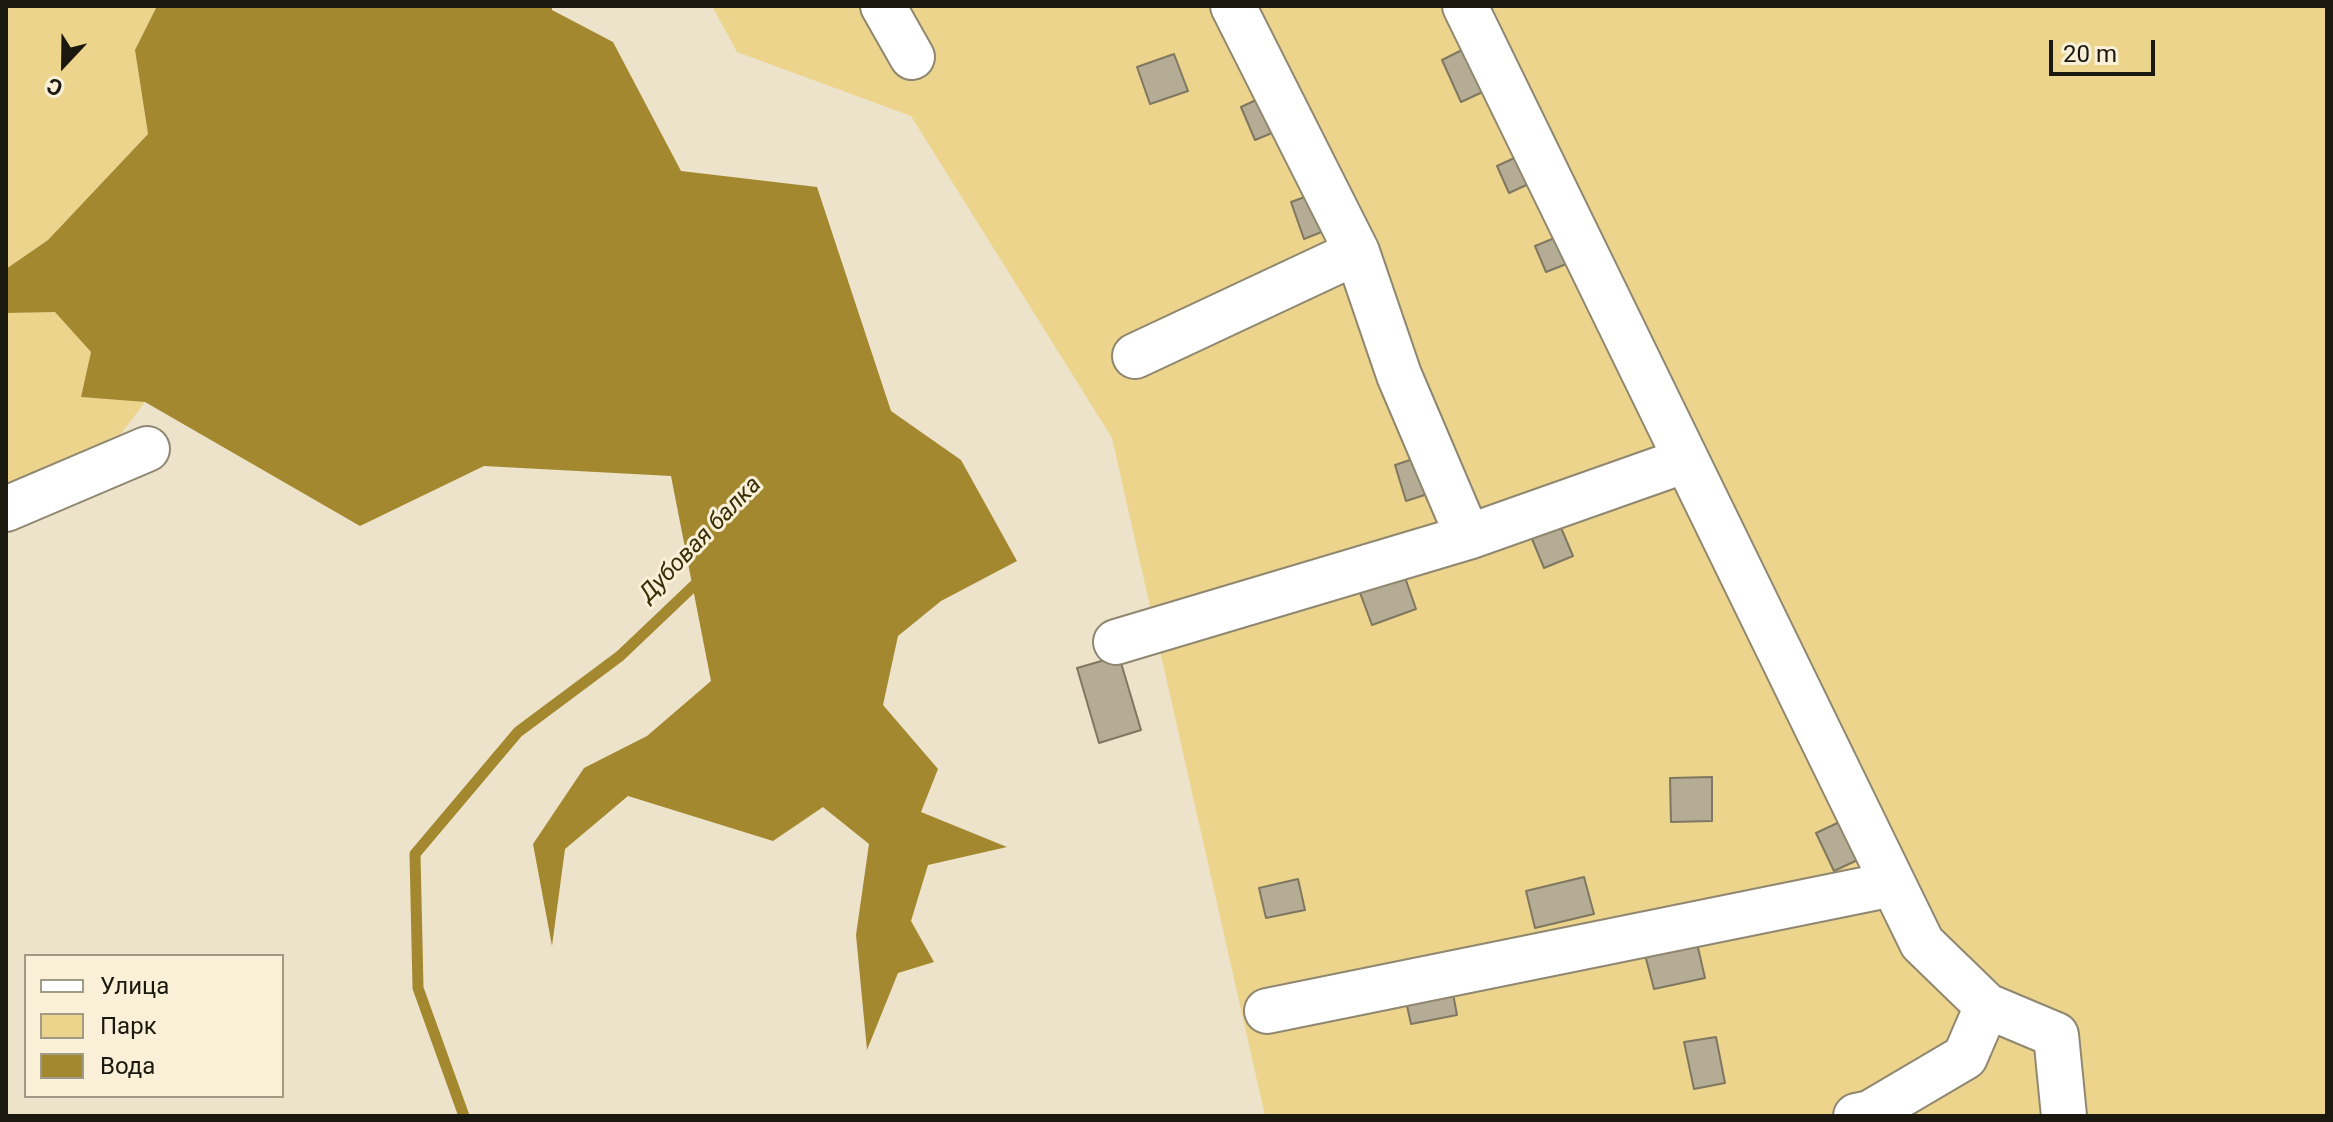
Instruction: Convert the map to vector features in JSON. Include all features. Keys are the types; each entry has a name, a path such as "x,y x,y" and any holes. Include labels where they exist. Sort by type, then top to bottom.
{"street":[{"path":"883,6 912,57"},
{"path":"1233,6 1357,252 1399,375 1468,537"},
{"path":"1465,6 1922,943 1987,1006 2056,1035 2064,1116"},
{"path":"1135,356 1357,252"},
{"path":"6,509 147,449"},
{"path":"1116,642 1468,537 1686,460"},
{"path":"1267,1011 1893,884"},
{"path":"1856,1116 1870,1113 1965,1057 1987,1006"}],"green space":[{"path":"6,6 157,6 135,50 148,134 48,240 6,269"},
{"path":"712,6 2327,6 2327,1116 1265,1116 1112,438 911,116 737,52"},
{"path":"55,311 91,352 81,397 145,402 114,443 6,496 6,313"}],"water":[{"path":"157,6 552,6 552,10 613,42 681,171 817,187 891,411 961,460 1017,561 941,601 898,636 883,705 938,769 921,812 1007,847 928,865 911,921 934,962 898,973 867,1050 856,935 869,844 823,807 773,841 628,796 565,849 552,946 533,844 584,768 647,736 711,681 671,476 484,466 360,526 145,402 81,397 91,352 55,312 6,313 6,269 48,240 148,134 135,50"}],"building":[{"path":"1470,46 1489,89 1461,102 1442,60"},
{"path":"1174,54 1188,91 1150,104 1137,67"},
{"path":"1269,94 1284,128 1255,140 1241,107"},
{"path":"1523,154 1535,181 1509,193 1497,166"},
{"path":"1321,191 1334,227 1304,239 1291,202"},
{"path":"1562,235 1574,261 1546,272 1535,246"},
{"path":"1425,455 1437,491 1406,501 1395,465"},
{"path":"1559,523 1573,556 1544,568 1530,534"},
{"path":"1401,566 1416,609 1372,625 1356,582"},
{"path":"1119,656 1141,730 1099,743 1077,668"},
{"path":"1712,777 1712,821 1671,822 1670,778"},
{"path":"1846,819 1864,857 1834,871 1816,833"},
{"path":"1584,877 1594,914 1535,928 1526,891"},
{"path":"1298,879 1305,910 1266,918 1259,888"},
{"path":"1696,939 1705,978 1654,989 1644,951"},
{"path":"1451,983 1457,1015 1411,1024 1404,992"},
{"path":"1716,1037 1725,1083 1694,1089 1684,1042"}],"waterway":[{"name":"Дубовая балка","path":"464,1116 418,988 415,854 518,732 620,656 703,577"}]}
